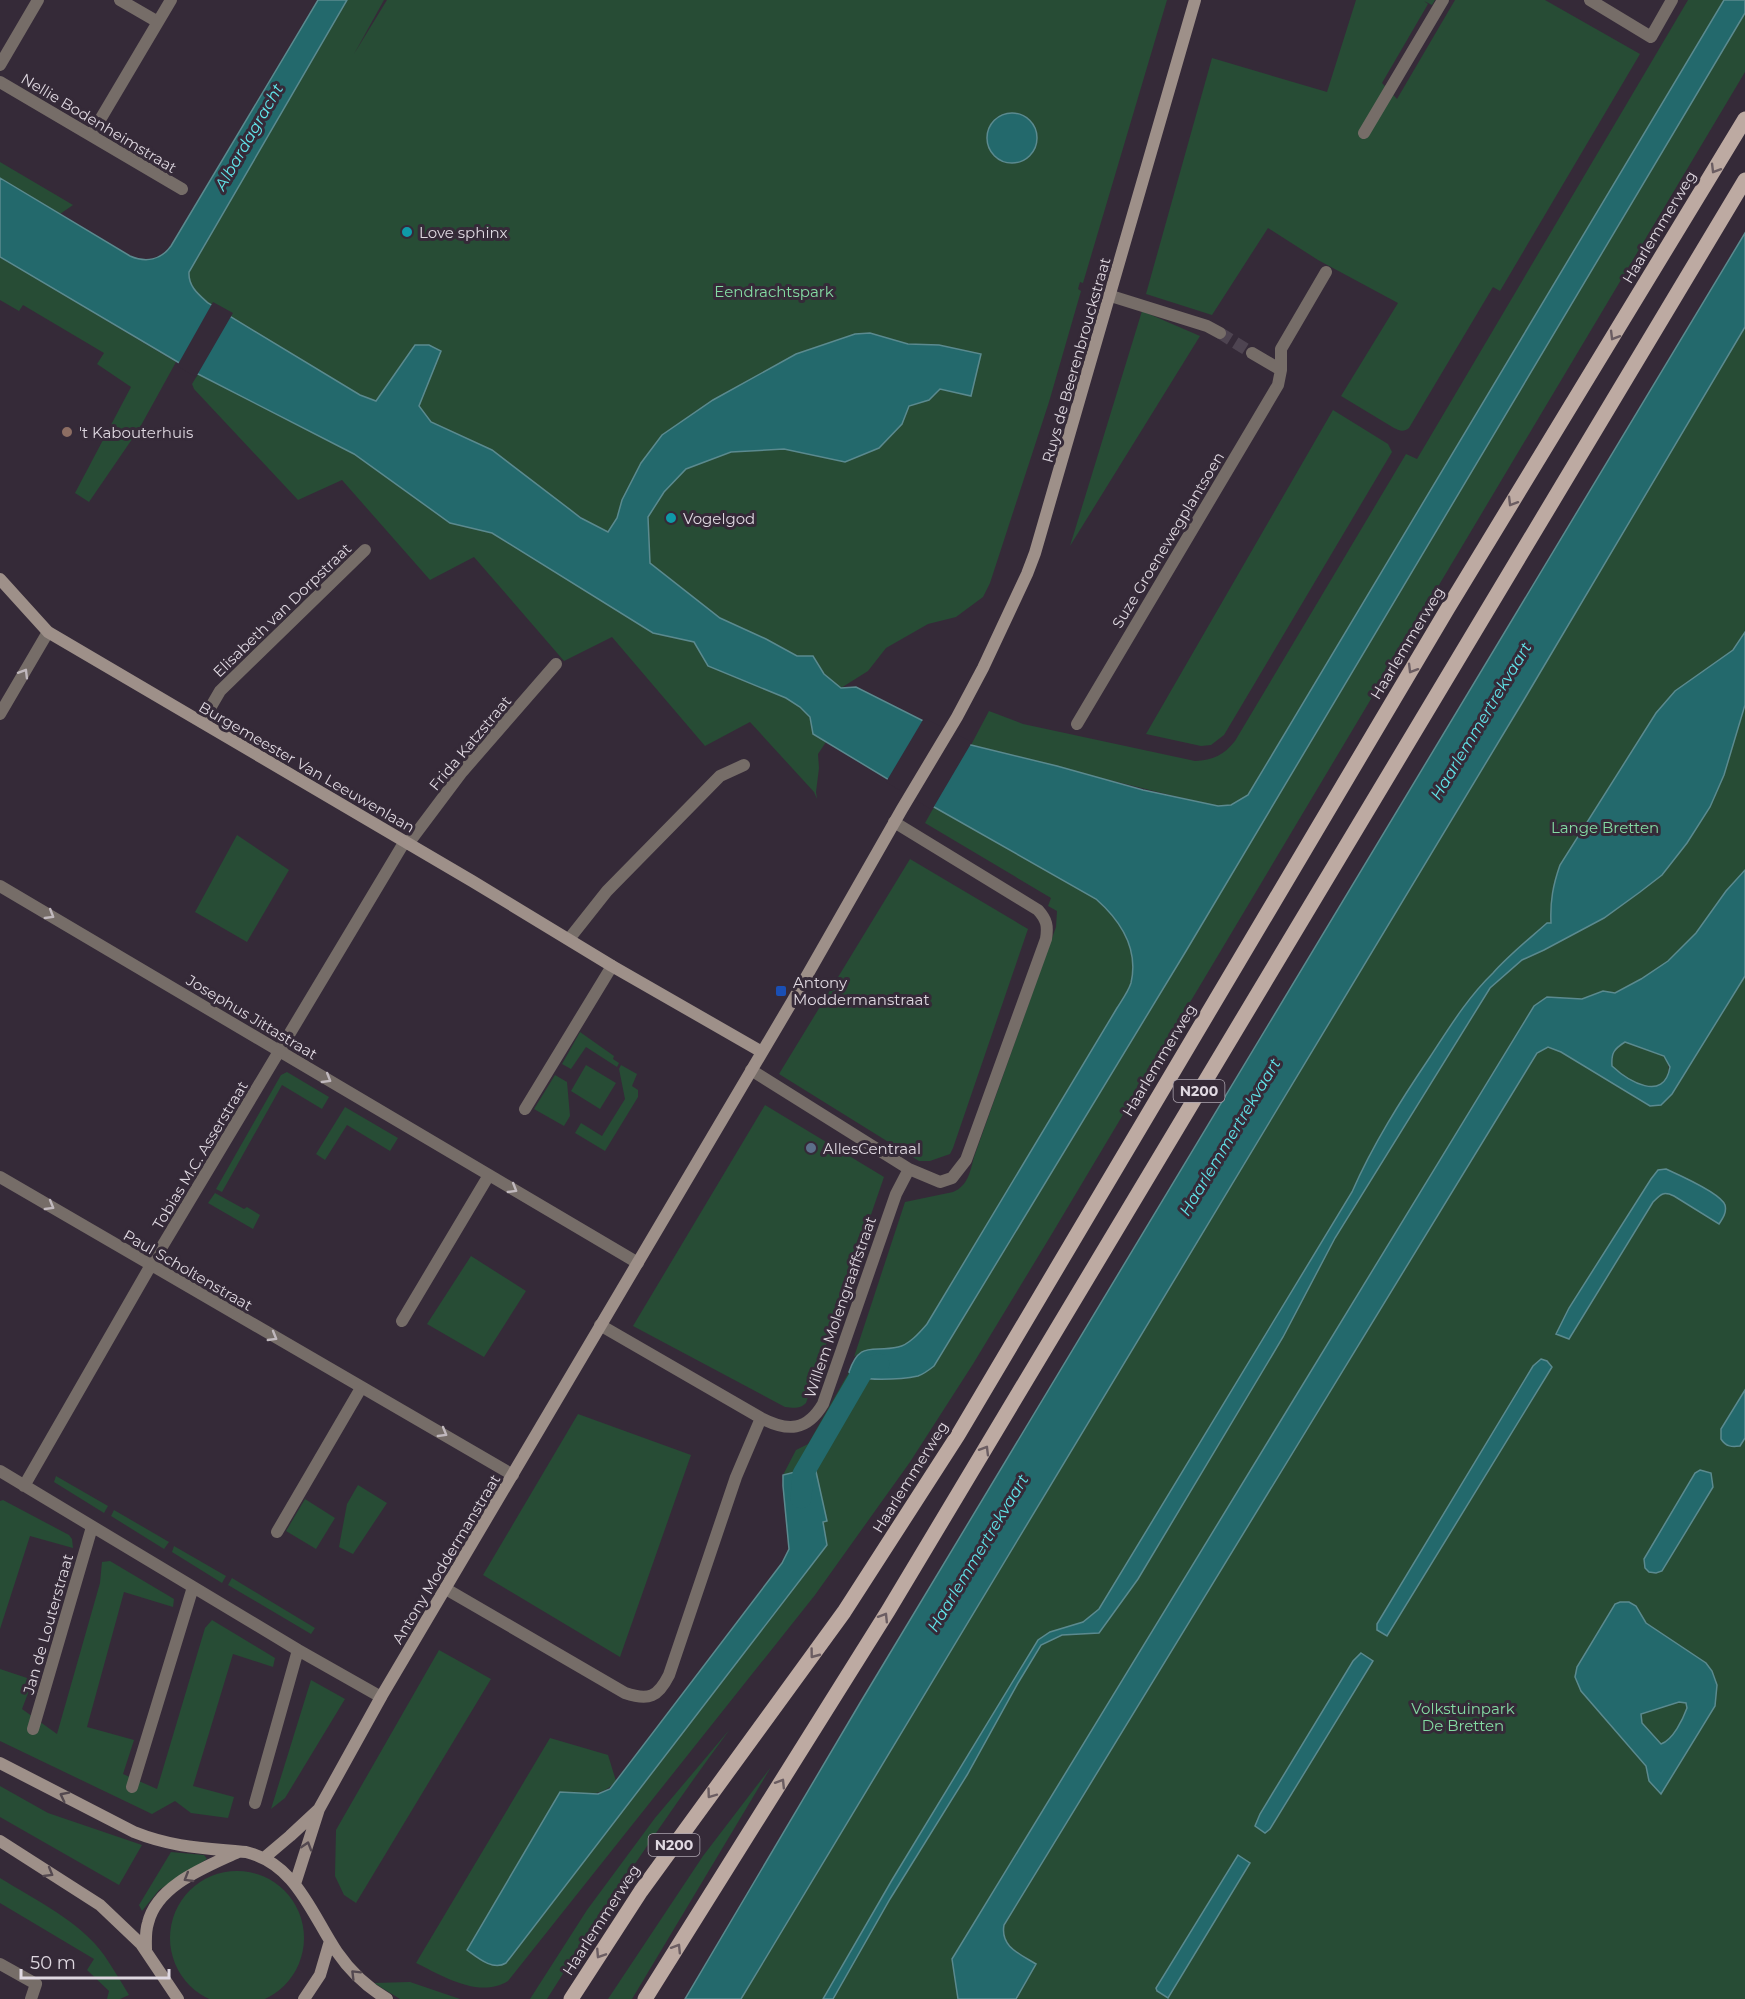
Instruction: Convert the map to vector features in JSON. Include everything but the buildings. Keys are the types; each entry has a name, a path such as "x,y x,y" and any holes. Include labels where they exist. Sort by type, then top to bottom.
{"main road":[{"name":"Haarlemmerweg","path":"571,1999 641,1891 844,1612 958,1435 1448,608 1745,119"},
{"name":"N200","path":"645,1999 888,1611 1745,180"}],"street":[{"path":"0,65 38,0"},
{"path":"120,0 158,22"},
{"path":"91,135 171,0"},
{"name":"Ruys de Beerenbrouckstraat","path":"902,809 957,717 983,668 1027,574 1111,296 1195,0"},
{"path":"1364,133 1443,0"},
{"path":"1590,0 1651,37 1672,0"},
{"name":"Nellie Bodenheimstraat","path":"0,82 182,189"},
{"name":"Suze Groenewegplantsoen","path":"1077,724 1278,385 1281,349 1326,272"},
{"path":"1111,296 1207,326 1220,333"},
{"path":"1252,353 1281,370"},
{"name":"Elisabeth van Dorpstraat","path":"202,722 220,691 365,550"},
{"name":"Burgemeester Van Leeuwenlaan","path":"0,579 48,632 612,966 762,1052"},
{"path":"0,714 48,632"},
{"name":"Frida Katzstraat","path":"406,843 462,772 556,664"},
{"path":"569,939 608,891 720,776 744,765"},
{"name":"Antony Moddermanstraat","path":"295,1884 319,1809 381,1697 840,921 902,809"},
{"path":"751,1070 909,1169 940,1182 952,1178 966,1160 1046,939 1045,918 1038,910 894,822"},
{"name":"Tobias M.C. Asserstraat","path":"24,1486 151,1265 406,843"},
{"name":"Josephus Jittastraat","path":"0,886 638,1263"},
{"path":"525,1109 612,966"},
{"name":"Willem Molengraaffstraat","path":"761,1418 781,1427 795,1427 806,1424 817,1414 823,1404 896,1194 909,1169"},
{"path":"402,1321 489,1175"},
{"name":"Paul Scholtenstraat","path":"0,1177 513,1475"},
{"path":"446,1589 625,1693 637,1697 648,1697 656,1693 669,1675 736,1477 761,1418 600,1325"},
{"path":"277,1532 361,1388"},
{"path":"0,1473 381,1697"},
{"name":"Jan de Louterstraat","path":"33,1729 92,1527"},
{"path":"132,1787 193,1587"},
{"path":"255,1803 298,1650"},
{"path":"0,1763 134,1832 156,1840 183,1846 240,1851 264,1858 284,1872 295,1884 315,1913 330,1941 354,1973 387,1999"},
{"name":"Antony Moddermanstraat","path":"264,1858 319,1809"},
{"path":"0,1841 91,1898 146,1951 178,1999"},
{"path":"146,1951 148,1920 162,1898 183,1881 240,1851"},
{"path":"304,1999 320,1975 330,1941"},
{"path":"0,1964 36,1984 31,1999"}],"green space":[{"name":"Eendrachtspark","path":"347,0 384,0 354,54 387,0 1167,0 1083,283 1080,282 1078,289 1081,291 1049,402 990,583 983,597 956,617 928,624 886,648 868,671 841,688 824,674 815,659 797,656 720,618 650,563 566,507 194,317 204,300 193,288 189,272"},
{"path":"1356,0 1435,0 1432,5 1424,1 1428,4 1382,83 1397,99 1455,0 1545,0 1640,54 1500,291 1493,287 1409,428 1404,431 1394,428 1341,396 1398,303 1318,260 1268,228 1212,315 1146,294 1212,58 1327,92"},
{"path":"1688,0 1724,0 1248,795 1231,805 1218,806 971,745 989,711 1023,724 1195,761 1218,756 1231,746 1406,454 1417,459"},
{"path":"1745,13 1745,72 1053,1232 910,1462 815,1595 508,1981 497,1986 473,1987 449,1979 416,1963 550,1738 608,1755 616,1781 598,1793 560,1792 467,1950 481,1960 826,1521 814,1468 783,1475 796,1450 808,1444 849,1372 851,1376 858,1378 907,1378 934,1366 1186,951"},
{"path":"0,162 73,205 60,214 0,178"},
{"path":"0,257 176,362 139,429 89,502 75,493 131,387 97,364 104,353 23,305 19,311 0,300"},
{"path":"1142,311 1200,336 1070,546"},
{"name":"Lange Bretten","path":"1745,327 1745,870 1726,891 1696,933 1668,961 1641,979 1615,993 1603,991 1582,999 1547,997 1534,1006 952,1959 958,1999 741,1999 1525,698"},
{"path":"198,374 354,454 450,523 492,533 653,633 694,642 708,666 786,698 800,707 810,717 813,734 826,742 818,754 817,799 814,792 750,722 705,746 612,637 564,661 474,557 430,580 342,480 298,500 194,389 192,384"},
{"path":"1333,410 1388,444 1392,452 1224,735 1211,745 1201,746 1146,734"},
{"path":"934,807 1096,899 1113,916 1126,936 1133,958 1133,970 1127,993 927,1324 912,1340 901,1347 866,1351 854,1357 905,1202 953,1192 968,1178 1056,927 1057,911 1048,906 1051,898 925,823"},
{"path":"237,835 289,870 247,942 195,912"},
{"path":"910,859 1028,929 953,1148 950,1154 930,1161 919,1161 779,1074"},
{"name":"Volkstuinpark De Bretten","path":"1745,976 1745,1999 1016,1999 1036,1964 1013,1949 1005,1939 1004,1925 1537,1053 1548,1047 1561,1052 1650,1105 1672,1094"},
{"path":"580,1032 614,1056 613,1059 619,1063 617,1067 586,1047 571,1069 562,1064"},
{"path":"1625,1042 1664,1056 1669,1068 1663,1083 1652,1087 1641,1085 1627,1078 1612,1066 1614,1052"},
{"path":"586,1065 616,1083 600,1109 571,1091"},
{"path":"621,1065 637,1074 632,1086 638,1090 638,1097 605,1151 575,1133 581,1123 602,1136 625,1099 619,1069"},
{"path":"287,1072 329,1097 322,1109 282,1085 222,1192 216,1189 281,1075"},
{"path":"555,1075 567,1082 570,1116 564,1126 534,1109"},
{"path":"765,1105 884,1177 806,1403 797,1408 785,1407 633,1326"},
{"path":"345,1107 398,1138 390,1151 347,1125 325,1160 316,1154"},
{"path":"215,1193 260,1215 253,1229 208,1203"},
{"path":"471,1256 526,1291 484,1357 427,1324"},
{"path":"578,1414 691,1455 620,1657 483,1575"},
{"path":"56,1476 108,1506 104,1513 54,1482"},
{"path":"358,1485 387,1503 353,1554 339,1547 347,1504"},
{"path":"305,1499 335,1518 316,1549 286,1531"},
{"path":"3,1500 69,1535 73,1548 30,1536 0,1629 0,1501"},
{"path":"114,1510 169,1542 164,1549 111,1516"},
{"path":"174,1546 226,1576 222,1583 172,1552"},
{"path":"110,1561 174,1599 173,1607 124,1592 87,1727 134,1740 123,1774 157,1789 205,1628 212,1620 275,1658 273,1667 233,1654 193,1786 234,1797 228,1818 191,1813 175,1801 152,1814 0,1741 0,1669 33,1680 22,1709 57,1734 100,1583 102,1562"},
{"path":"232,1578 315,1628 311,1634 228,1585"},
{"path":"439,1650 491,1679 356,1903 344,1895 335,1876 336,1830"},
{"path":"311,1680 345,1699 285,1798 271,1809"},
{"path":"730,1729 636,1862 547,1999 530,1999 587,1910 655,1818"},
{"path":"771,1767 632,1999 608,1999 703,1856"},
{"path":"0,1786 48,1813 142,1845 119,1885 0,1817"},
{"path":"171,1852 204,1855 207,1859 159,1890 142,1911 139,1905"},
{"path":"237,1871 262,1876 284,1891 299,1913 304,1938 299,1963 284,1985 262,2000 237,2005 212,2000 190,1985 175,1963 170,1938 175,1913 190,1891 212,1876"},
{"path":"0,1878 70,1921 83,1932 104,1955 129,1995 120,1999 107,1999 109,1991 87,1970 94,1959 0,1903"},
{"path":"410,1982 460,1999 400,1999 374,1983"}],"water":[{"name":"Albardagracht","path":"318,0 347,0 189,272 192,286 208,303 360,395 376,401 415,345 429,345 441,351 419,406 431,422 492,450 581,518 608,532 617,518 622,500 641,463 662,435 713,400 796,354 855,334 870,333 908,344 939,345 981,354 971,396 940,389 929,400 909,406 902,424 879,448 845,462 784,449 731,452 686,469 664,492 648,517 650,563 720,618 797,656 813,656 824,674 841,688 856,687 971,745 1143,790 1218,806 1231,805 1248,795 1724,0 1745,0 1745,13 1186,951 934,1366 920,1375 871,1379 861,1378 849,1372 853,1362 862,1352 902,1346 914,1338 927,1324 1127,993 1133,970 1130,947 1113,916 1096,899 934,807 813,734 810,717 786,698 708,666 694,642 653,633 492,533 450,523 354,454 198,374 0,257 0,178 130,256 147,260 167,251"},
{"path":"1007,113 1017,113 1030,120 1037,133 1037,143 1030,156 1017,163 1007,163 998,159 991,152 987,143 987,133 991,124 998,117"},
{"name":"Haarlemmertrekvaart","path":"1745,233 1745,327 1525,698 741,1999 685,1999 860,1703"},
{"path":"1745,632 1745,705 1724,775 1710,807 1687,843 1662,875 1640,892 1604,918 1522,960 1490,988 1335,1238 1283,1337 1138,1579 1099,1633 1062,1635 1041,1645 967,1775 890,1899 833,1999 823,1999 892,1880 1038,1640 1050,1632 1083,1622 1099,1609 1352,1192 1388,1123 1452,1024 1475,992 1499,966 1547,923 1551,923 1552,893 1560,865 1656,713 1675,691 1733,650"},
{"path":"1745,870 1745,976 1672,1094 1661,1105 1650,1106 1561,1052 1548,1047 1537,1053 1004,1925 1005,1939 1008,1944 1036,1964 1016,1999 958,1999 952,1959 1534,1006 1547,997 1582,999 1603,991 1615,993 1641,979 1668,961 1696,933 1726,891","holes":["1625,1042 1664,1056 1670,1067 1666,1078 1661,1084 1653,1086 1645,1086 1627,1078 1612,1066 1614,1052"]},
{"path":"1666,1169 1699,1185 1722,1200 1725,1210 1719,1224 1674,1196 1660,1195 1653,1202 1569,1339 1556,1334 1569,1308 1651,1179 1658,1170"},
{"path":"1541,1359 1547,1361 1552,1367 1387,1636 1377,1630 1377,1624 1533,1366"},
{"path":"1745,1390 1745,1438 1740,1446 1729,1446 1721,1439 1721,1429"},
{"path":"815,1467 827,1521 823,1522 827,1545 506,1963 491,1965 476,1957 467,1950 560,1792 598,1794 610,1789 782,1563 789,1549 783,1475"},
{"path":"1700,1470 1711,1473 1713,1487 1662,1571 1649,1572 1645,1568 1644,1559 1695,1473"},
{"path":"1629,1602 1636,1606 1646,1623 1706,1663 1717,1685 1715,1706 1661,1794 1649,1781 1646,1766 1581,1691 1575,1677 1577,1667 1615,1604","holes":["1679,1702 1686,1703 1687,1708 1677,1729 1661,1744 1642,1723 1641,1714"]},
{"path":"1361,1653 1373,1661 1270,1829 1265,1833 1255,1826 1260,1814 1353,1661"},
{"path":"1238,1855 1250,1863 1168,1998 1156,1988"}],"pier":[{"path":"213,302 233,313 196,377 177,366"},
{"path":"924,718 972,742 932,810 886,782"}],"waterway":[{"path":"801,1498 803,1474 864,1369 879,1364"}],"tunnel":[{"path":"1220,333 1252,353"}],"place":[{"name":"Love sphinx","path":"407,232"},
{"name":"'t Kabouterhuis","path":"67,432"},
{"name":"Vogelgod","path":"671,518"},
{"name":"Antony Moddermanstraat","path":"781,991"},
{"name":"AllesCentraal","path":"811,1148"}]}
